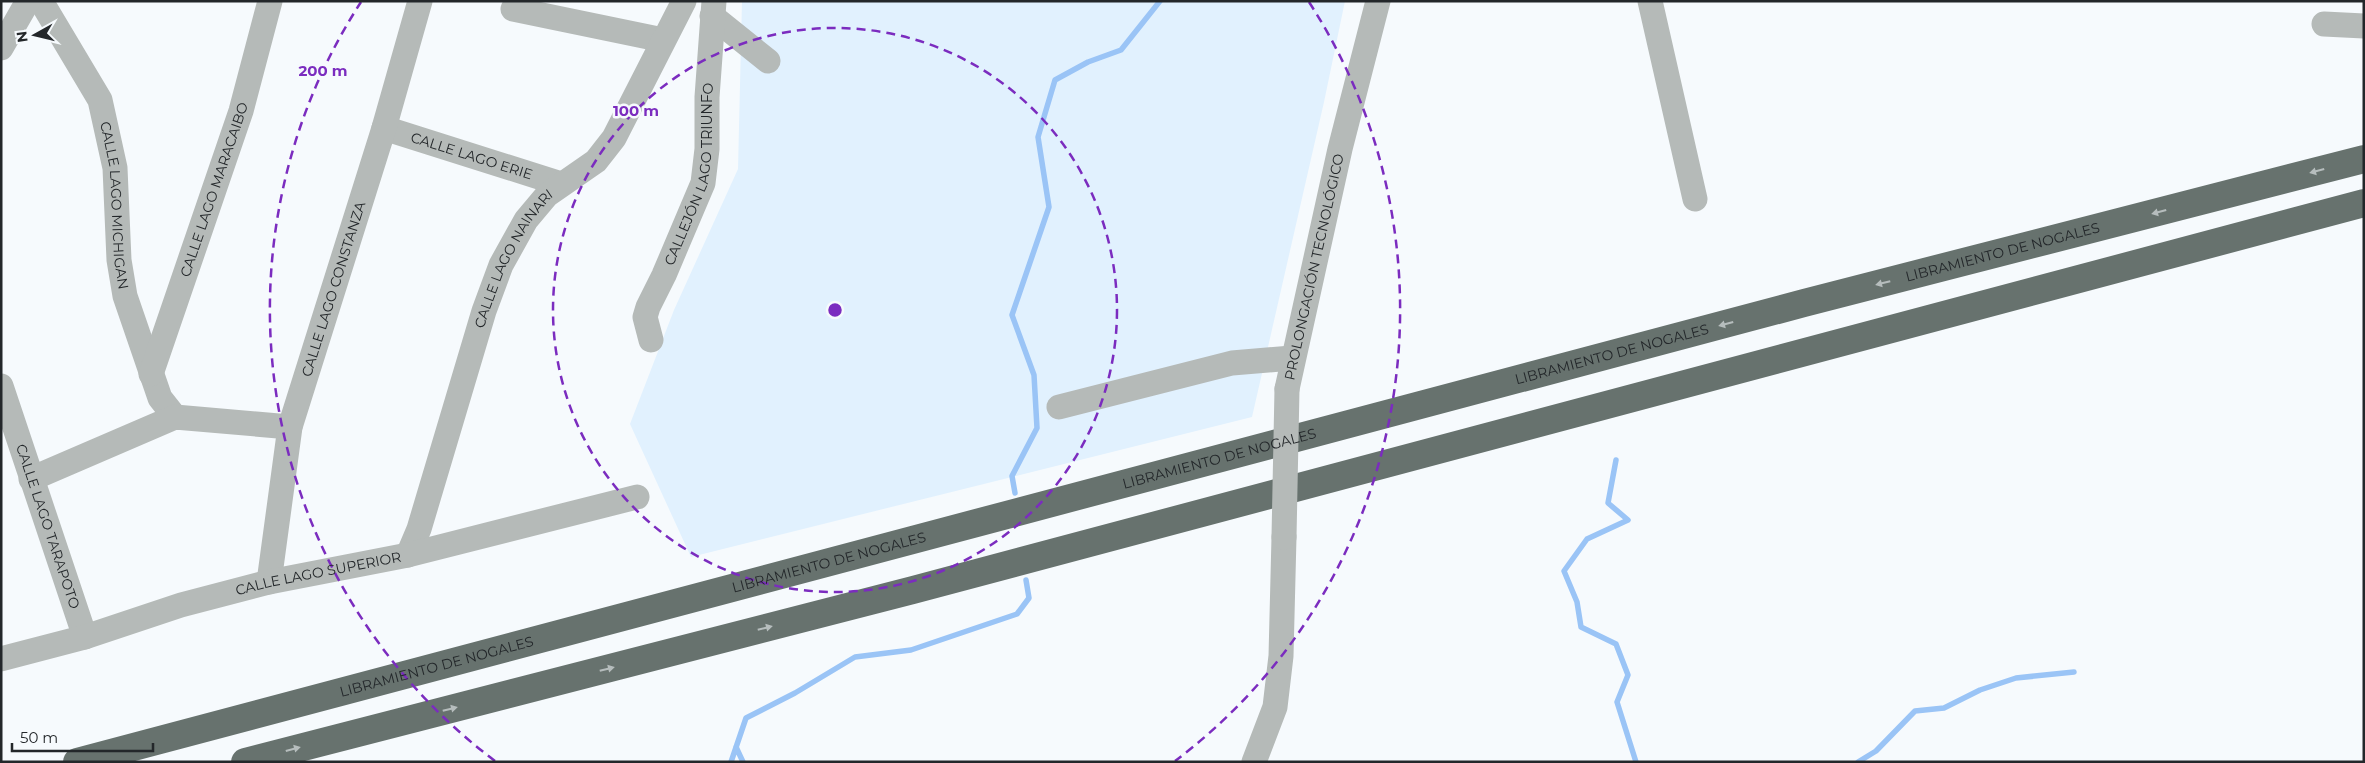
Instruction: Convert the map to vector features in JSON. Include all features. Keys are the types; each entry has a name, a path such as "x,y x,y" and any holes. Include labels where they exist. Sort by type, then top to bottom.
{"highway":[{"name":"LIBRAMIENTO DE NOGALES","path":"78,762 1795,306 2364,159"},
{"path":"245,762 913,590 2364,203"}],"street":[{"path":"2,47 28,1"},
{"name":"CALLE LAGO MICHIGAN","path":"41,1 100,100 114,168 119,260 125,296 160,398 175,417"},
{"name":"CALLE LAGO MARACAIBO","path":"151,374 241,111 270,1"},
{"name":"CALLE LAGO CONSTANZA","path":"268,582 290,427 384,128 420,1"},
{"name":"CALLE LAGO NAINARI","path":"408,555 419,529 484,311 501,265 526,220 546,195 596,161 614,138 684,1"},
{"name":"PROLONGACIÓN TECNOLÓGICO","path":"1254,762 1275,707 1281,656 1287,389 1292,358 1340,149 1378,1"},
{"path":"1650,1 1695,198"},
{"path":"513,9 663,40"},
{"path":"713,9 768,61"},
{"name":"CALLEJÓN LAGO TRIUNFO","path":"651,340 645,317 648,306 664,275 703,183 708,149 707,97 713,9"},
{"path":"2324,24 2364,26"},
{"name":"CALLE LAGO ERIE","path":"384,128 561,184"},
{"path":"1059,407 1232,363 1292,358"},
{"name":"CALLE LAGO TARAPOTO","path":"1,386 85,637"},
{"path":"31,479 175,417 290,427"},
{"name":"CALLE LAGO SUPERIOR","path":"1,659 85,637 181,605 268,582 408,555 637,497"}],"shaded area":[{"path":"742,1 1345,1 1324,102 1252,417 691,557 630,424 674,310 738,169"}],"waterway":[{"path":"1015,493 1012,476 1037,428 1034,375 1012,315 1049,207 1038,137 1055,80 1088,62 1121,50 1160,1"},
{"path":"1616,460 1608,503 1628,520 1587,539 1564,571 1577,602 1581,627 1616,644 1628,675 1617,702 1636,762"},
{"path":"731,762 746,718 795,693 855,657 911,650 1017,614 1029,598 1026,580"},
{"path":"1858,762 1876,751 1915,711 1944,708 1980,690 2016,678 2074,672"},
{"path":"736,747 743,762"}]}
